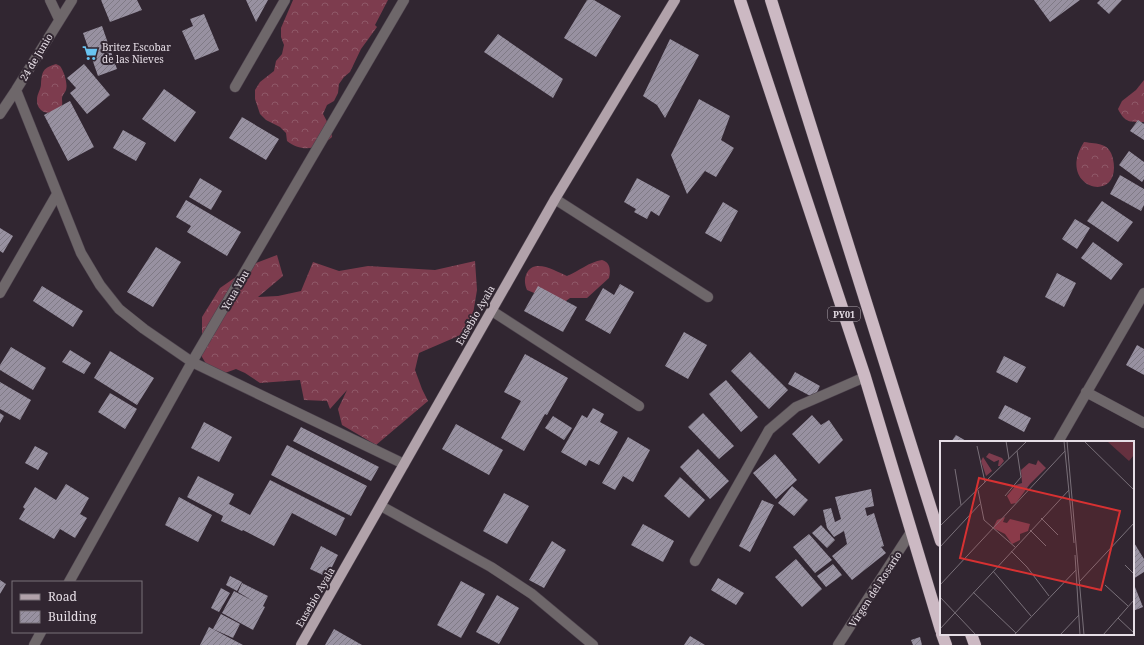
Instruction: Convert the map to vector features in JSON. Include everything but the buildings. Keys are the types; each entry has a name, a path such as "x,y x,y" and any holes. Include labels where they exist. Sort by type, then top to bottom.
{"highway":[{"name":"PY01","path":"740,0 865,377 940,627"},
{"name":"PY01","path":"771,0 940,537"},
{"path":"942,635 946,645"},
{"path":"971,635 974,645"}],"main road":[{"name":"Eusebio Ayala","path":"301,645 555,199 675,0"}],"street":[{"path":"50,0 60,19"},
{"name":"24 de Junio","path":"0,114 72,0"},
{"path":"235,88 285,0"},
{"name":"Ycua Ybu","path":"70,581 192,362 404,0"},
{"path":"16,90 81,252 100,285 119,309 144,329 192,362 404,464"},
{"path":"0,293 57,194"},
{"path":"555,199 708,297"},
{"path":"1059,441 1144,293"},
{"path":"492,311 639,406"},
{"path":"695,561 769,430 796,407 865,377"},
{"path":"1086,392 1144,423"},
{"path":"381,506 491,567 532,594 593,645"},
{"name":"Virgen del Rosario","path":"838,645 911,532"},
{"path":"34,645 40,633"}],"green space":[{"path":"293,0 388,0 375,25 377,27 361,49 350,72 339,84 338,93 334,101 327,105 323,114 331,129 332,137 316,147 310,148 299,147 287,141 286,133 280,127 266,120 260,114 255,99 255,90 260,82 274,71 276,61 282,54 284,45 281,37 281,28"},
{"path":"56,64 60,66 64,74 66,90 62,96 61,107 49,113 42,111 39,108 37,104 37,97 44,71 48,67"},
{"path":"1144,80 1144,122 1128,121 1123,117 1118,109 1122,101 1136,90"},
{"path":"1084,142 1103,145 1109,150 1113,159 1113,174 1108,183 1100,187 1091,186 1083,180 1077,171 1077,158"},
{"path":"277,255 283,276 258,297 278,296 301,291 313,262 339,271 368,266 435,270 475,261 477,290 472,320 463,334 419,353 415,370 428,401 376,445 342,425 338,409 347,390 330,409 327,401 304,400 300,380 260,383 236,369 214,377 202,357 202,317 220,288 256,263"},
{"path":"602,260 608,264 610,272 609,278 587,298 570,298 566,301 558,303 527,290 525,277 529,270 534,267 545,267 567,276 588,265"}],"place":[{"name":"Britez Escobar de las Nieves","path":"90,53"}]}
